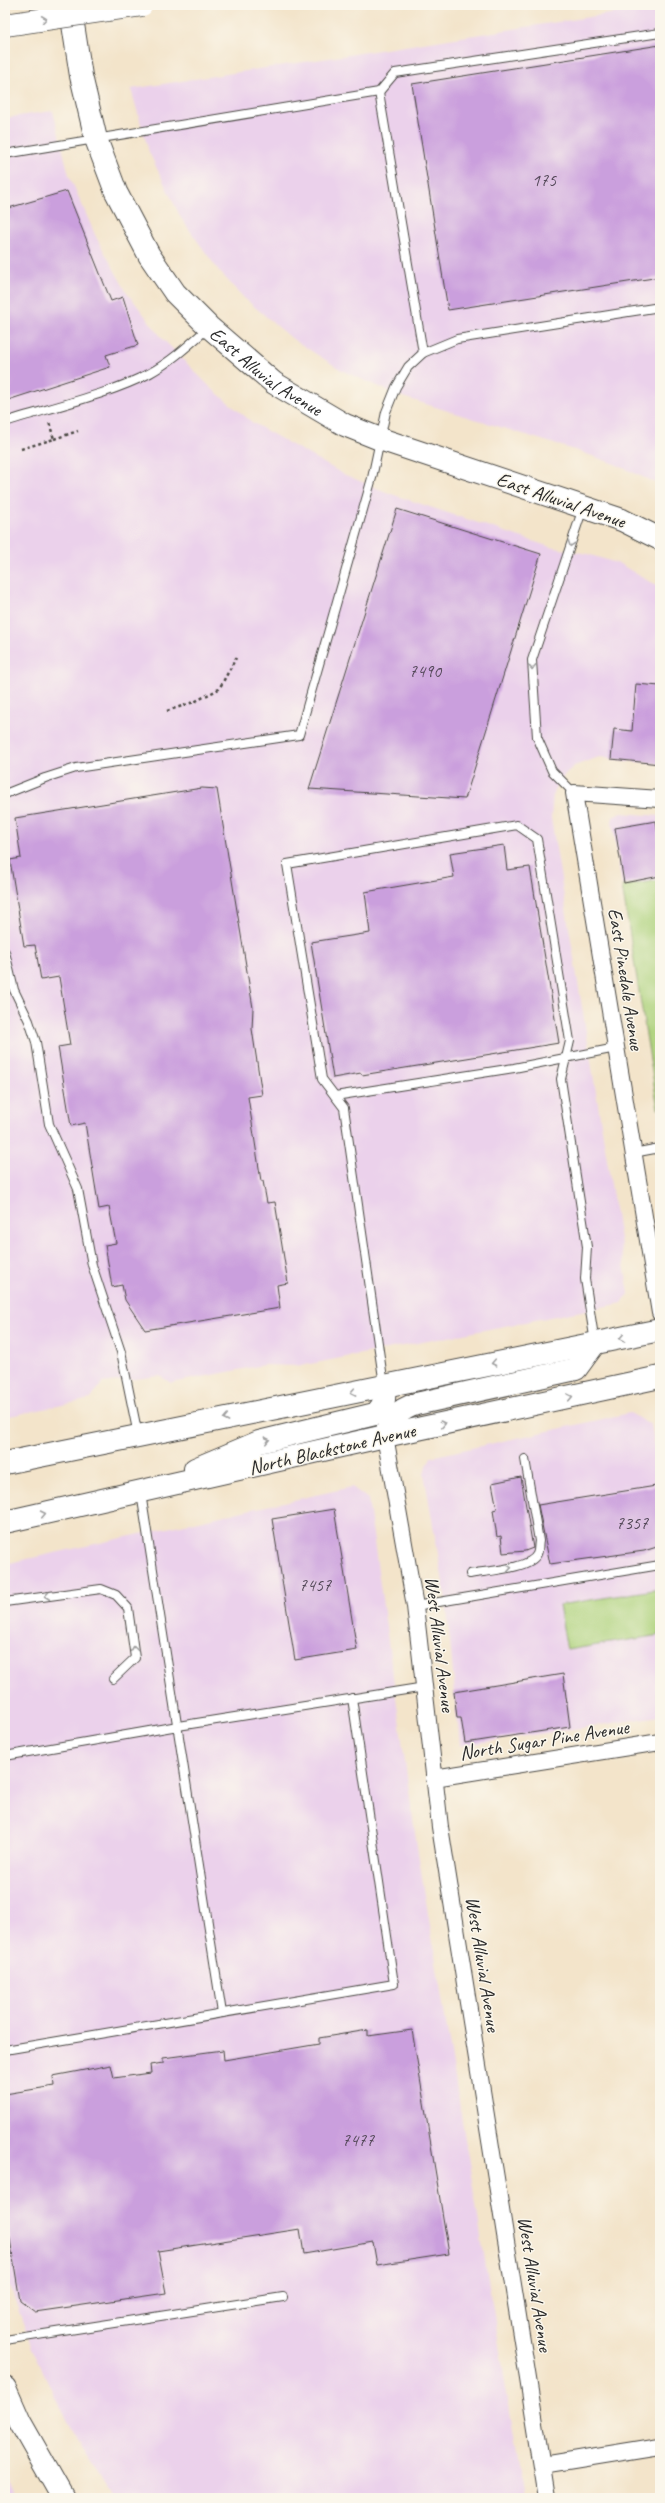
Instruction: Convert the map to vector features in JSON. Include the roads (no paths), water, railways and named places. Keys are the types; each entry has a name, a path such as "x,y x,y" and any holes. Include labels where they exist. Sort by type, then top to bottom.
{"main road":[{"name":"East Alluvial Avenue","path":"70,5 81,76 96,139 116,192 149,255 175,293 209,327 274,383 346,425 380,439 622,520 660,539"},
{"path":"5,25 142,5"},
{"path":"5,1463 660,1330"},
{"path":"385,1436 395,1415 403,1409 416,1404 576,1369 596,1343"},
{"name":"North Blackstone Avenue","path":"5,1522 141,1493 385,1436 660,1377"},
{"path":"141,1493 259,1442 375,1414 382,1407 385,1399 384,1386"},
{"path":"5,2388 20,2422 63,2498"}],"street":[{"path":"574,793 660,799"},
{"name":"East Pinedale Avenue","path":"574,793 633,1153 654,1246 660,1314"},
{"name":"West Alluvial Avenue","path":"385,1436 415,1606 434,1778 547,2498"},
{"name":"North Sugar Pine Avenue","path":"434,1778 660,1742"},
{"path":"542,2466 660,2446"}],"lane":[{"path":"5,154 379,92 395,73 660,33"},
{"path":"379,92 423,353"},
{"path":"5,794 76,768 299,735 372,478 386,412 396,387 408,367 423,353 456,339 660,307"},
{"path":"5,422 117,386 149,373 171,360 209,327"},
{"path":"574,793 552,771 537,737 532,660 584,507"},
{"path":"384,1386 344,1108 322,1079 287,864 518,825 537,839 570,1041 561,1079 587,1247 585,1279 596,1343"},
{"path":"5,952 14,990 29,1021 36,1042 49,1124 78,1190 92,1265 121,1352 138,1436"},
{"path":"335,1096 566,1058 616,1048"},
{"path":"633,1153 660,1148"},
{"path":"470,1574 518,1566 531,1561 537,1554 539,1541 525,1459"},
{"path":"141,1493 222,2013"},
{"path":"415,1606 660,1565"},
{"path":"5,1602 101,1589 116,1595 128,1608 135,1658 113,1679"},
{"path":"5,1756 178,1726 425,1687"},
{"path":"5,2050 394,1984 352,1698"},
{"path":"5,2340 283,2297"}]}
